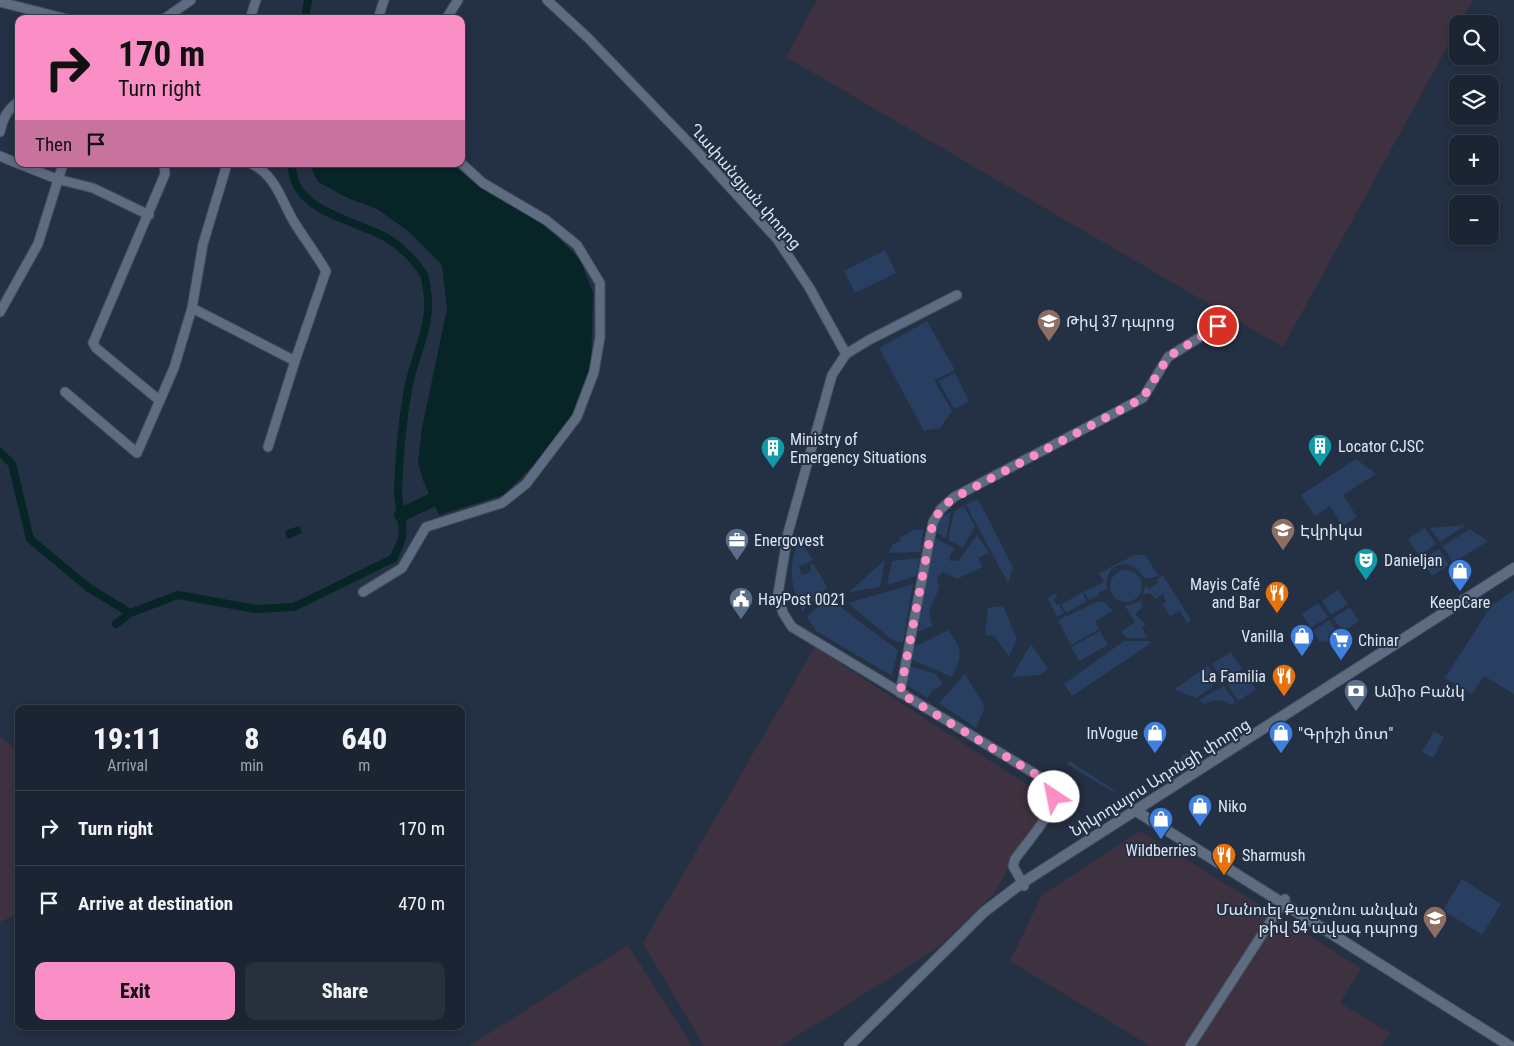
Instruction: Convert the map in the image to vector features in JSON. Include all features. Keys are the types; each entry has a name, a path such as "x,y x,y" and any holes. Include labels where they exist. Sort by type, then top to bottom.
{"street":[{"path":"170,15 191,0"},
{"path":"251,15 256,0"},
{"path":"379,15 384,0"},
{"path":"449,15 458,0"},
{"name":"Ղափանցյան փողոց","path":"547,0 587,37 668,121 777,239 809,287 846,354"},
{"path":"0,2 49,15"},
{"path":"0,132 3,118 9,108 15,104"},
{"path":"0,156 15,162"},
{"path":"27,167 58,179 93,188 149,214"},
{"path":"0,312 3,301 38,244 62,167"},
{"path":"159,400 96,348 93,343 149,214 165,174 164,167"},
{"path":"64,392 136,453 174,368 192,308 203,244 226,167"},
{"path":"258,167 271,178 295,222 326,271 268,448"},
{"path":"363,592 402,568 426,527 502,503 526,484 577,416 594,372 600,337 600,283 577,245 546,220 483,183 465,167"},
{"path":"957,295 869,340 846,354 838,363 828,386 788,533 778,594 783,613 792,627 1042,778 1051,786 1054,797 1051,808 1015,859 1013,866 1023,885"},
{"path":"192,308 295,361"},
{"path":"900,693 933,522 941,509 954,497 1143,398 1168,357 1218,326"},
{"name":"Նիկողայոս Ադոնցի փողոց","path":"1139,811 1514,568"},
{"name":"Նիկողայոս Ադոնցի փողոց","path":"849,1046 984,912 1139,811 1514,574"},
{"path":"1139,811 1514,1041"},
{"name":"Նիկողայոս Ադոնցի փողոց","path":"855,1046 986,915 1023,885"},
{"path":"1190,1046 1284,901"},
{"path":"1284,901 1510,1046"}],"shaded area":[{"path":"817,0 1473,0 1465,15 1449,15 1449,44 1283,347 786,57"},
{"path":"310,167 456,167 478,186 540,220 580,259 593,293 591,365 583,399 535,464 503,495 439,515 424,483 418,463 422,428 447,309 442,265 408,231 377,209 348,198 318,182"},
{"path":"885,250 896,273 855,293 844,271"},
{"path":"927,321 955,370 934,380 952,411 940,428 924,431 879,348"},
{"path":"955,373 969,401 954,409 939,381"},
{"path":"1356,459 1376,474 1343,495 1357,517 1343,526 1330,506 1315,516 1301,495"},
{"path":"978,499 1013,567 1008,583 966,505"},
{"path":"964,506 975,526 963,548 948,540 954,511"},
{"path":"951,512 946,539 936,532 939,518"},
{"path":"1466,525 1440,542 1430,528"},
{"path":"299,526 302,533 287,539 285,531"},
{"path":"1425,528 1436,544 1419,556 1408,539"},
{"path":"923,529 921,552 889,553 893,543 901,541 899,538 913,530"},
{"path":"1470,529 1488,541 1453,563 1443,546"},
{"path":"977,535 989,553 978,558 982,567 957,579 943,572 937,578 940,587 929,610 932,626 918,632 934,537 955,549 950,555 950,561 958,561"},
{"path":"798,538 813,560 799,567 802,575 811,572 810,565 813,563 827,587 802,611 792,575 793,559"},
{"path":"1439,549 1449,565 1432,576 1422,560"},
{"path":"1135,555 1145,555 1159,576 1145,579 1132,566 1118,565 1109,574 1107,590 1100,591 1097,596 1089,600 1084,592 1104,582 1099,573"},
{"path":"920,558 916,576 887,585 892,561"},
{"path":"885,560 880,587 849,592"},
{"path":"1126,570 1132,571 1137,575 1141,580 1141,592 1137,597 1132,601 1126,602 1120,601 1115,597 1111,592 1110,586 1111,580 1115,575 1120,571"},
{"path":"1163,575 1191,620 1187,623 1180,611 1170,616 1163,605 1166,601 1163,594 1156,599 1150,593 1143,595 1145,585 1149,589 1158,583 1156,580"},
{"path":"913,584 903,643 891,639 848,603"},
{"path":"1338,590 1348,604 1331,615 1322,601"},
{"path":"1514,590 1514,694 1484,676 1472,694 1445,678 1491,606"},
{"path":"1082,592 1087,601 1066,613 1061,605"},
{"path":"1056,593 1057,597 1053,600 1057,605 1059,604 1064,613 1057,617 1048,598"},
{"path":"831,594 843,609 898,650 892,676 816,631 807,617"},
{"path":"1099,601 1104,602 1113,611 1095,621 1099,629 1071,645 1058,620"},
{"path":"1141,601 1143,607 1135,614 1146,624 1142,628 1148,638 1127,638 1121,632 1135,622 1125,606"},
{"path":"1318,603 1328,617 1311,628 1302,614"},
{"path":"1003,606 1017,639 1009,656 994,636 985,635 988,608"},
{"path":"1350,607 1359,621 1343,632 1333,618"},
{"path":"1329,620 1339,635 1328,642 1319,641 1313,631"},
{"path":"948,630 960,652 960,657 952,677 912,660 911,649"},
{"path":"1100,631 1108,645 1079,661 1071,647"},
{"path":"1124,641 1150,641 1151,643 1072,696 1064,684"},
{"path":"1031,644 1048,669 1039,675 1012,677"},
{"path":"815,647 1052,801 1013,858 995,893 936,949 781,1046 704,1046 643,943"},
{"path":"1231,652 1242,669 1228,678 1219,674 1212,664"},
{"path":"909,666 936,674 943,684 933,690 927,698 907,685"},
{"path":"1208,666 1217,679 1211,688 1196,698 1174,689"},
{"path":"1244,671 1256,689 1238,701 1228,686 1229,681"},
{"path":"965,674 985,707 976,728 939,703"},
{"path":"1224,686 1236,702 1231,705 1218,700 1204,704 1199,700"},
{"path":"1434,731 1444,737 1433,758 1422,752"},
{"path":"0,736 15,749 15,915 0,922"},
{"path":"1188,753 1196,759 1174,774 1172,773 1183,755"},
{"path":"1070,761 1117,792 1110,790 1068,765 1067,763"},
{"path":"1140,831 1361,968 1340,1003 1390,1033 1381,1046 1150,1046 1010,961 1042,895"},
{"path":"1462,879 1501,904 1482,935 1443,910"},
{"path":"628,945 692,1046 469,1046"}],"waterway":[{"path":"306,15 308,0"},
{"path":"116,624 130,613 178,595 256,609 294,607 394,558 401,542 403,526 398,491 401,440 408,389 427,316 428,303 425,277 417,264 387,238 327,212 313,203 302,193 294,180 292,167"},
{"path":"0,452 12,464 30,539 89,588 130,613"},
{"path":"401,515 432,500"}],"place":[{"name":"Թիվ 37 դպրոց","path":"1049,342"},
{"name":"Locator CJSC","path":"1320,467"},
{"name":"Ministry of Emergency Situations","path":"773,469"},
{"name":"Էվրիկա","path":"1283,551"},
{"name":"Energovest","path":"737,561"},
{"name":"Danieljan","path":"1366,581"},
{"name":"KeepCare","path":"1460,592"},
{"name":"Mayis Café and Bar","path":"1277,614"},
{"name":"HayPost 0021","path":"741,620"},
{"name":"Vanilla","path":"1302,657"},
{"name":"Chinar","path":"1341,661"},
{"name":"La Familia","path":"1284,697"},
{"name":"Ամիօ Բանկ","path":"1356,712"},
{"name":"InVogue","path":"1155,754"},
{"name":"\"Գրիշի մոտ\"","path":"1281,754"},
{"name":"Niko","path":"1200,827"},
{"name":"Wildberries","path":"1161,840"},
{"name":"Sharmush","path":"1224,876"},
{"name":"Մանուել Քաջունու անվան թիվ 54 ավագ դպրոց","path":"1435,939"}],"route":[{"path":"1054,797 1051,786 1042,778 900,693 933,522 941,509 952,499 1143,398 1168,357 1218,326"}]}
